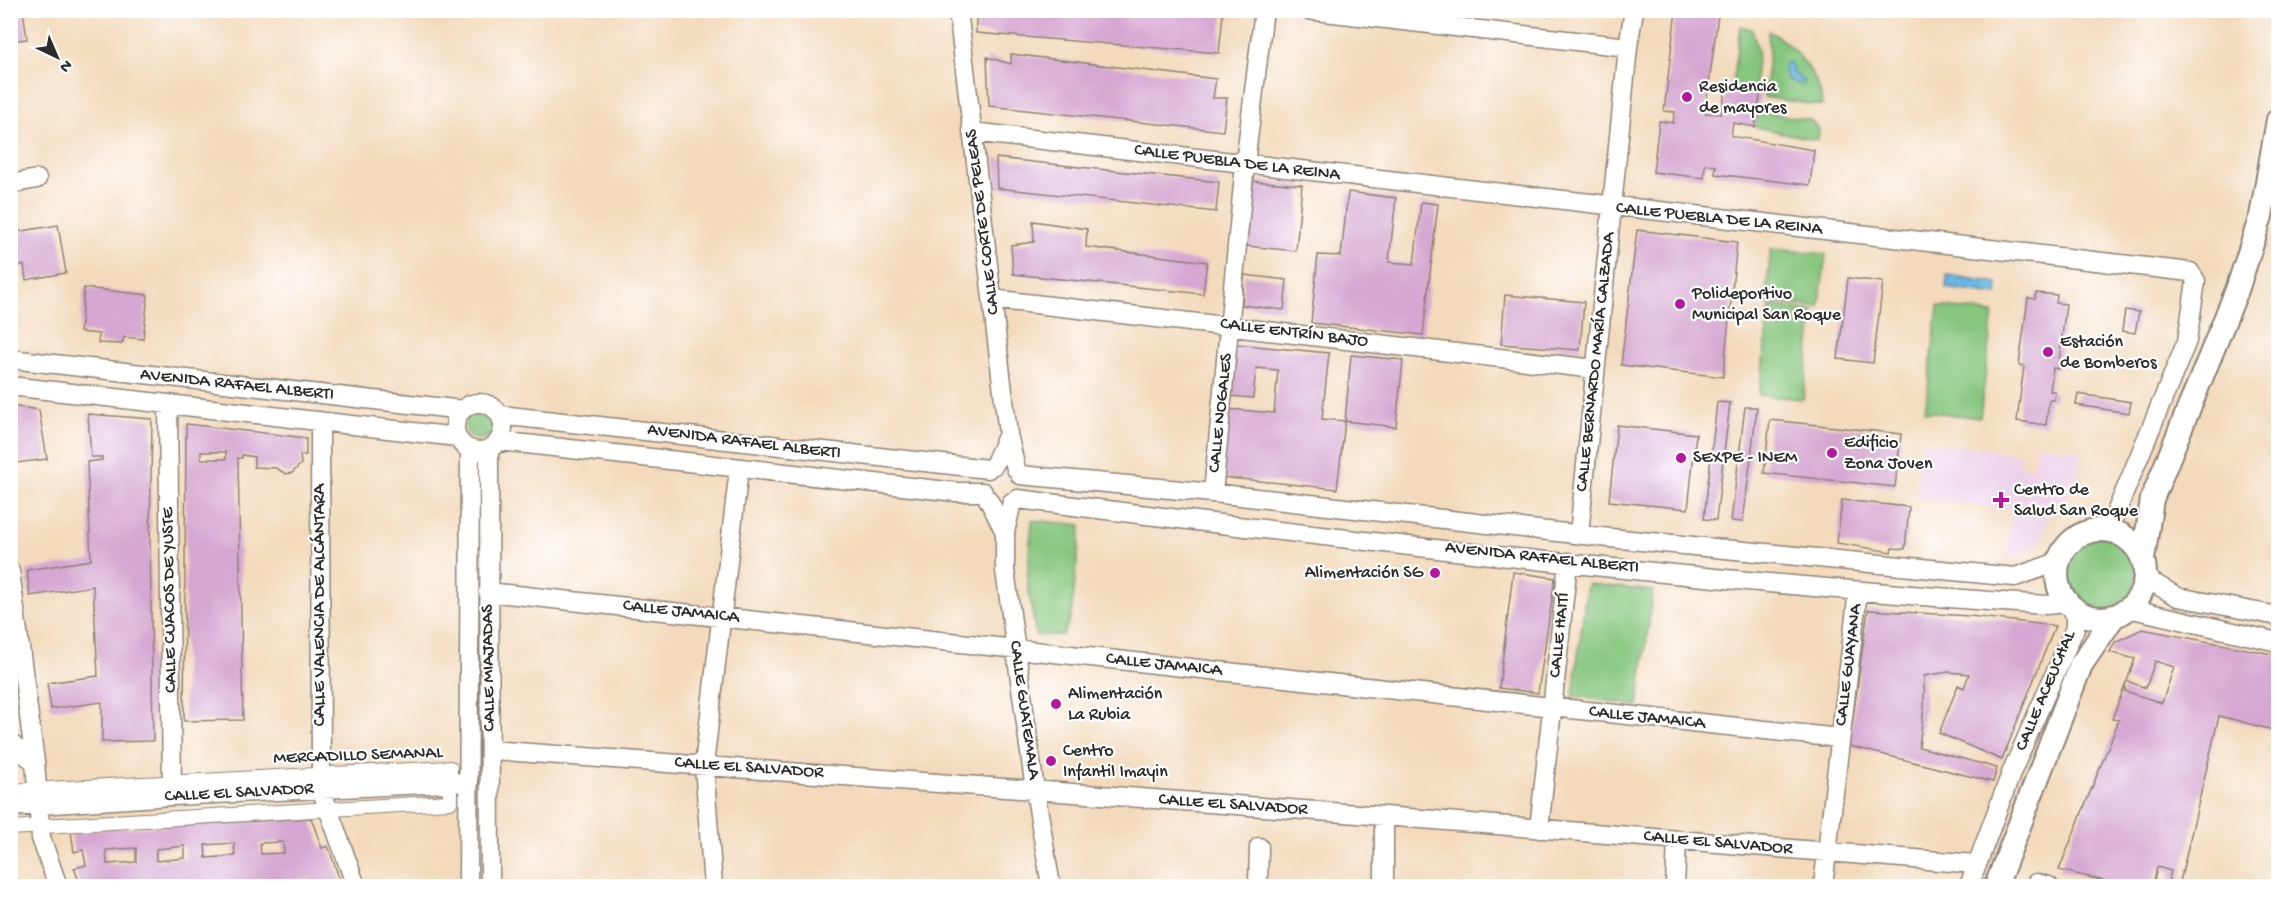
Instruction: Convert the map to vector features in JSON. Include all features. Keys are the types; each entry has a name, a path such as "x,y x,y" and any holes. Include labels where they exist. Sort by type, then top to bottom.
{"street":[{"name":"CALLE CORTE DE PELEAS","path":"958,10 1008,434 1018,472"},
{"name":"CALLE NOGALES","path":"1213,493 1245,164 1264,10"},
{"path":"1307,10 1628,47"},
{"name":"CALLE BERNARDO MARÍA CALZADA","path":"1579,534 1628,47 1634,10"},
{"path":"2278,120 2261,216 2237,290 2152,499 2144,569 2137,600 2121,612 2104,618 2076,609 2059,590 2056,576 2058,562 2064,548 2075,538 2089,531 2113,532 2138,550 2144,569 2178,597 2278,616"},
{"name":"CALLE PUEBLA DE LA REINA","path":"972,132 2190,272 2196,281 2187,341 2115,515 2113,532"},
{"path":"10,184 37,179"},
{"name":"CALLE ENTRÍN BAJO","path":"992,299 1595,369"},
{"name":"AVENIDA RAFAEL ALBERTI","path":"10,359 463,410"},
{"name":"AVENIDA RAFAEL ALBERTI","path":"10,386 457,437"},
{"name":"CALLE CUACOS DE YUSTE","path":"168,404 172,796"},
{"path":"482,404 500,415 503,428 486,447 457,437 456,423 463,410 482,404"},
{"name":"AVENIDA RAFAEL ALBERTI","path":"500,415 991,467"},
{"name":"CALLE VALENCIA DE ALCÁNTARA","path":"320,421 321,789 356,886"},
{"path":"991,467 1002,464 1018,472 1022,489 1015,500 995,503 986,495 983,476 991,467 1008,434"},
{"name":"AVENIDA RAFAEL ALBERTI","path":"486,447 739,469 986,495"},
{"name":"CALLE MIAJADAS","path":"486,447 491,750 490,886"},
{"name":"CALLE MIAJADAS","path":"468,886 468,782 486,447"},
{"path":"713,886 704,765 724,616 739,469"},
{"name":"AVENIDA RAFAEL ALBERTI","path":"1018,472 1579,534 2015,577 2058,562"},
{"name":"CALLE GUATEMALA","path":"986,495 1005,532"},
{"path":"2113,532 2152,499"},
{"name":"AVENIDA RAFAEL ALBERTI","path":"1015,500 1568,562 1858,591 2076,609"},
{"name":"CALLE GUATEMALA","path":"1015,500 1005,532 1005,570 1035,790 1052,886"},
{"name":"CALLE HAITÍ","path":"1539,829 1568,562"},
{"path":"10,571 35,762 40,825 57,886"},
{"name":"CALLE GUAYANA","path":"1823,886 1858,591"},
{"name":"CALLE JAMAICA","path":"488,592 1839,738"},
{"name":"CALLE ACEUCHAL","path":"2076,609 2081,665"},
{"name":"CALLE ACEUCHAL","path":"1969,886 2012,771 2075,628 2076,609"},
{"path":"2121,612 2278,642"},
{"name":"CALLE ACEUCHAL","path":"1996,886 2081,665 2121,612"},
{"path":"10,743 35,762"},
{"name":"CALLE EL SALVADOR","path":"491,750 1384,816 1976,864"},
{"name":"MERCADILLO SEMANAL","path":"10,791 36,797 450,768 450,802 10,828"},
{"name":"CALLE ACEUCHAL","path":"2012,771 2036,782"},
{"name":"CALLE EL SALVADOR","path":"10,807 36,797 172,796 468,782"},
{"path":"1384,816 1384,886"},
{"path":"1675,886 1677,840"},
{"path":"1258,886 1259,847"}],"shaded area":[{"name":"Centro de Salud San Roque","path":"1921,441 2021,454 2020,466 2032,468 2036,444 2082,450 2077,483 2069,482 2066,503 2049,503 2046,530 2040,542 2024,554 2007,557 2011,509 1916,498"}],"green space":[{"path":"1740,26 1752,29 1758,51 1754,88 1732,85"},
{"path":"1768,31 1787,44 1812,73 1821,95 1822,106 1764,97 1769,56"},
{"path":"1758,111 1810,120 1819,130 1818,140 1755,127"},
{"path":"1771,249 1826,254 1819,307 1765,303"},
{"path":"1770,306 1814,311 1803,399 1759,395"},
{"path":"1938,306 1993,313 1980,418 1925,411"},
{"path":"479,411 489,415 493,425 489,435 479,439 469,435 465,425 469,415"},
{"path":"1032,520 1081,525 1071,617 1063,635 1036,635 1027,581"},
{"path":"2099,536 2113,539 2125,547 2133,559 2136,573 2133,587 2125,599 2113,607 2099,610 2085,607 2073,599 2065,587 2062,573 2065,559 2073,547 2085,539"},
{"path":"1587,584 1653,591 1638,706 1573,696"}],"water":[{"path":"1786,62 1790,62 1794,73 1804,82 1803,85 1788,80 1783,68"},
{"path":"1947,275 1998,283 1997,295 1946,288"}],"building":[{"path":"10,10 23,10 27,39 10,41"},
{"path":"976,10 1195,10 1223,13 1219,53 976,33"},
{"name":"Residencia de mayores","path":"1676,10 1718,15 1705,113 1721,114 1727,83 1761,90 1755,127 1733,123 1731,136 1814,150 1810,185 1715,174 1716,166 1705,164 1704,178 1653,172 1659,121 1673,123 1675,112 1664,111"},
{"path":"1011,54 1216,79 1213,98 1227,98 1223,131 989,106 987,57 1011,64"},
{"path":"996,158 1219,182 1216,212 997,188"},
{"path":"1252,181 1302,185 1296,251 1247,246"},
{"path":"1348,192 1396,198 1389,262 1414,264 1421,202 1438,204 1423,335 1311,323 1318,255 1341,256"},
{"path":"1033,221 1087,229 1086,247 1207,262 1203,294 1013,274 1011,245 1034,242"},
{"path":"58,225 66,273 26,280 24,265 10,267 10,233"},
{"name":"Polideportivo Municipal San Roque","path":"1637,230 1737,242 1723,377 1621,365"},
{"path":"1244,275 1287,280 1284,310 1242,305"},
{"path":"1848,278 1883,282 1873,363 1838,359"},
{"path":"84,288 148,295 143,339 124,337 122,344 98,343 99,334 80,332"},
{"path":"2036,293 2057,295 2056,303 2066,304 2058,369 2053,368 2050,391 2055,391 2054,400 2049,400 2046,425 2017,421 2024,366 2019,365 2028,298 2035,299"},
{"path":"1505,295 1584,302 1580,350 1501,344"},
{"path":"2125,310 2139,312 2135,333 2122,331"},
{"path":"1235,344 1329,353 1322,419 1345,421 1337,489 1221,477 1227,409 1274,413 1278,370 1256,368 1253,398 1229,396"},
{"path":"1351,355 1403,360 1396,427 1345,421"},
{"path":"2078,394 2131,402 2129,413 2076,405"},
{"path":"1717,402 1730,403 1716,520 1704,519"},
{"path":"10,406 39,410 47,459 16,463"},
{"path":"1745,407 1757,407 1743,522 1731,521"},
{"path":"88,414 152,419 150,540 153,741 102,742 102,702 51,709 47,683 98,676 93,586 30,596 27,570 91,560 87,462 102,460 102,457 91,457"},
{"name":"Edificio Zona Joven","path":"1770,420 1901,434 1895,487 1764,473"},
{"path":"186,424 306,438 306,455 300,455 301,464 292,473 286,474 276,468 254,467 254,457 242,455 242,458 238,458 243,720 184,721","holes":["201,452 226,452 226,459 201,459"]},
{"name":"SEXPE - INEM","path":"1617,425 1696,434 1688,509 1609,501"},
{"path":"1842,500 1909,507 1905,549 1892,548 1891,552 1837,543"},
{"path":"1513,572 1555,578 1538,693 1499,688"},
{"path":"1868,610 1970,616 2055,626 2002,760 1939,733 1958,685 1964,688 1969,674 1949,672 1924,676 1924,707 1919,747 1997,768 1993,782 1849,746"},
{"path":"2142,629 2278,655 2277,731 2219,716 2179,886 2167,886 2171,871 2157,867 2153,886 2126,886 2059,870 2119,720 2112,719 2126,682 2125,691 2162,703 2174,667 2155,661 2146,688 2127,681 2135,659 2110,652 2115,642"},
{"path":"311,818 322,848 328,846 342,886 313,886 311,879 168,886 81,886 74,868 86,865 83,850 74,852 71,831","holes":["283,842 284,853 261,854 260,843","234,843 235,856 206,858 205,845","185,846 185,858 156,861 156,849","136,848 136,862 107,864 106,850"]}],"place":[{"name":"Residencia de mayores","path":"1687,97"},
{"name":"Polideportivo Municipal San Roque","path":"1680,304"},
{"name":"Estación de Bomberos","path":"2048,352"},
{"name":"Edificio Zona Joven","path":"1832,453"},
{"name":"SEXPE - INEM","path":"1681,458"},
{"name":"Centro de Salud San Roque","path":"2001,500"},
{"name":"Alimentación SG","path":"1435,573"},
{"name":"Alimentación La Rubia","path":"1056,704"},
{"name":"Centro Infantil Imayin","path":"1051,761"}]}
